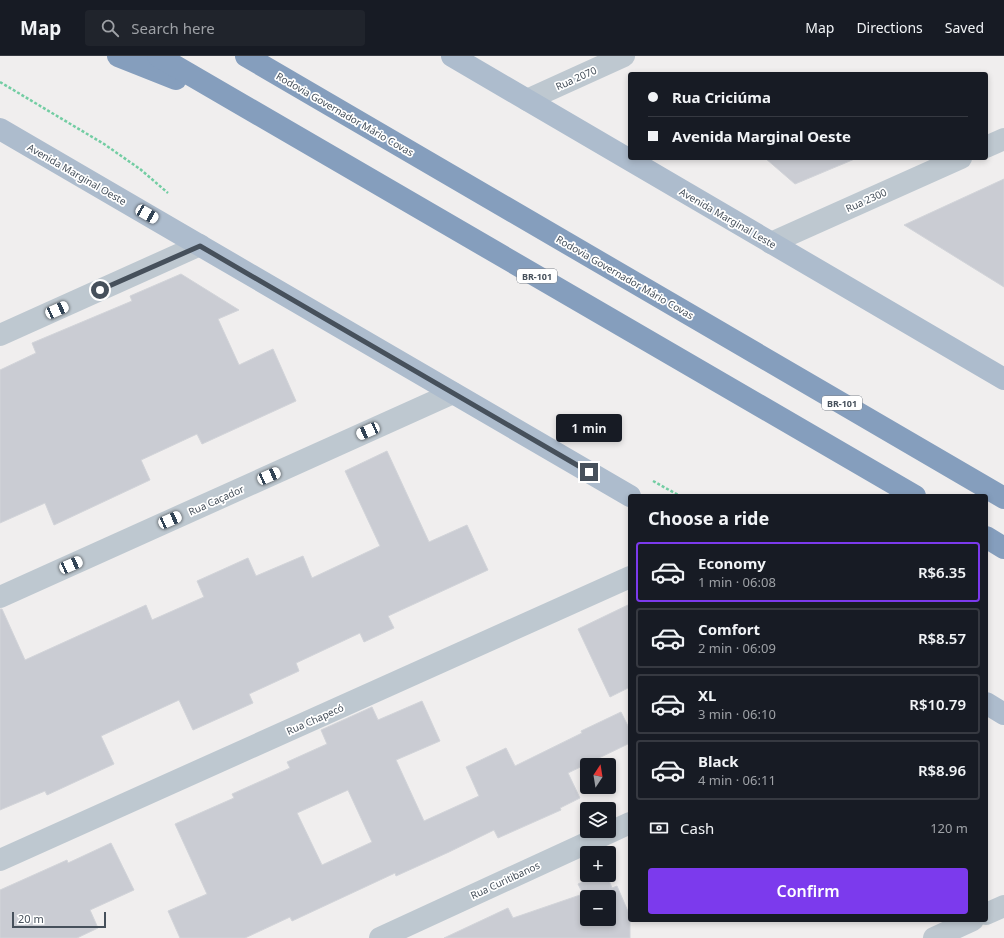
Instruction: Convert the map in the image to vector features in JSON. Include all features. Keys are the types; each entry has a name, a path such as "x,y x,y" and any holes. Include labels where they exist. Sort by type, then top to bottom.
{"highway":[{"path":"118,56 241,104"},
{"name":"BR-101","path":"158,56 912,494"},
{"name":"Rodovia Governador Mário Covas","path":"246,56 1004,498"},
{"path":"988,538 1004,548"}],"main road":[{"name":"Avenida Marginal Leste","path":"452,56 628,159"},
{"name":"Avenida Marginal Oeste","path":"0,129 628,495"},
{"name":"Avenida Marginal Leste","path":"629,160 1004,379"},
{"path":"988,704 1004,714"}],"street":[{"name":"Rua 2070","path":"527,100 624,56"},
{"path":"988,146 1004,139"},
{"name":"Rua 2300","path":"771,243 957,160"},
{"path":"0,335 200,246"},
{"name":"Rua Caçador","path":"0,597 453,393"},
{"name":"Rua Chapecó","path":"0,860 628,578"},
{"name":"Rua Curitibanos","path":"380,938 628,824"},
{"path":"988,913 1004,906"},
{"path":"934,938 969,922"}],"building":[{"path":"767,160 852,160 795,184"},
{"path":"1004,179 1004,287 904,225"},
{"path":"181,274 239,310 218,319 239,365 273,349 296,401 202,444 197,434 141,460 150,480 54,525 45,503 0,523 0,370 36,353 32,343 132,301 130,296"},
{"path":"387,451 429,542 467,525 488,570 388,616 394,628 364,642 360,633 296,663 299,671 249,694 253,703 193,730 179,700 101,736 114,764 47,795 45,791 0,810 0,609 2,609 25,660 146,605 152,620 204,597 197,581 248,558 256,576 303,556 312,578 380,546 345,471"},
{"path":"628,605 628,688 610,697 578,629"},
{"path":"422,701 440,741 396,760 424,821 479,796 466,767 506,748 515,766 582,733 581,731 621,712 628,726 628,744 599,758 580,758 580,767 568,773 580,798 560,808 561,810 498,838 494,830 396,876 395,873 292,921 290,917 245,938 180,938 168,911 207,894 175,824 234,798 232,794 290,768 287,762 327,744 321,730 372,707 378,720","holes":["348,790 372,842 322,865 297,813"]},
{"path":"111,843 134,890 90,910 98,928 77,938 0,938 0,890 67,860 68,863"},
{"path":"582,882 610,882 612,888 617,886 628,911 630,938 444,938 508,908 513,918 580,895 580,926 616,926 616,890 581,890 578,884"}],"route":[{"path":"100,290 200,246 589,472"}]}
